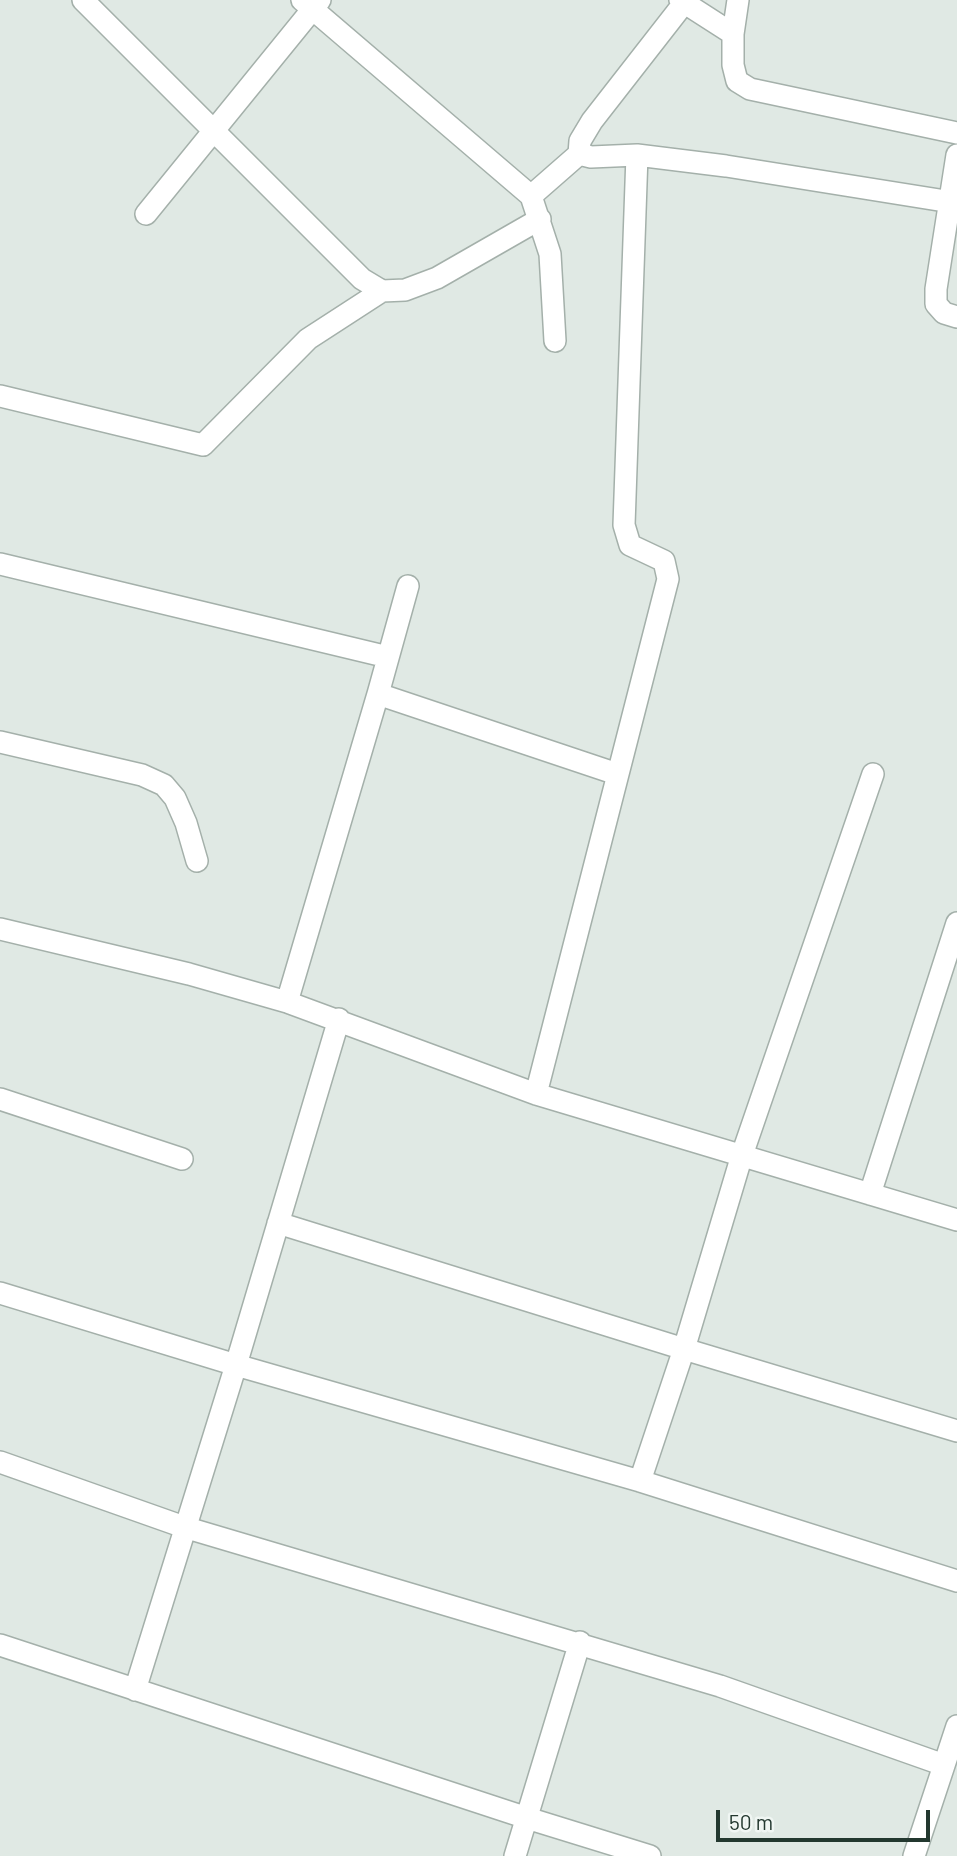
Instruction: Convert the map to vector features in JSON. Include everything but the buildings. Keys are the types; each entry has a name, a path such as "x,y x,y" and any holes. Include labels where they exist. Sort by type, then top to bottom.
{"street":[{"path":"83,0 362,279 382,291"},
{"path":"738,0 733,34 733,65 737,81 750,89 957,132"},
{"path":"531,196 579,154 580,141 593,121 682,2 733,34"},
{"path":"146,214 312,3 531,196 550,254 555,341"},
{"path":"579,154 591,157 637,155 726,166 953,202"},
{"path":"536,1094 667,579 664,561 631,545 624,525 637,155"},
{"path":"957,155 953,202 936,289 936,304 944,313 957,317"},
{"path":"1,404 203,444 308,339 382,291 405,290 437,278 540,219"},
{"path":"0,564 388,657"},
{"path":"287,1002 408,586"},
{"path":"378,694 617,774"},
{"path":"0,742 142,775 164,785 175,797 197,861"},
{"path":"639,1481 684,1349 743,1155 873,774"},
{"path":"870,1194 957,923"},
{"path":"0,929 189,974 287,1002 536,1094 957,1220"},
{"path":"135,1690 339,1019"},
{"path":"0,1099 182,1159"},
{"path":"278,1223 957,1431"},
{"path":"0,1293 236,1365 639,1481 957,1581"},
{"path":"0,1462 184,1527 580,1642 720,1686 944,1765"},
{"path":"515,1856 580,1642"},
{"path":"0,1645 650,1856"},
{"path":"914,1856 957,1726"}]}
